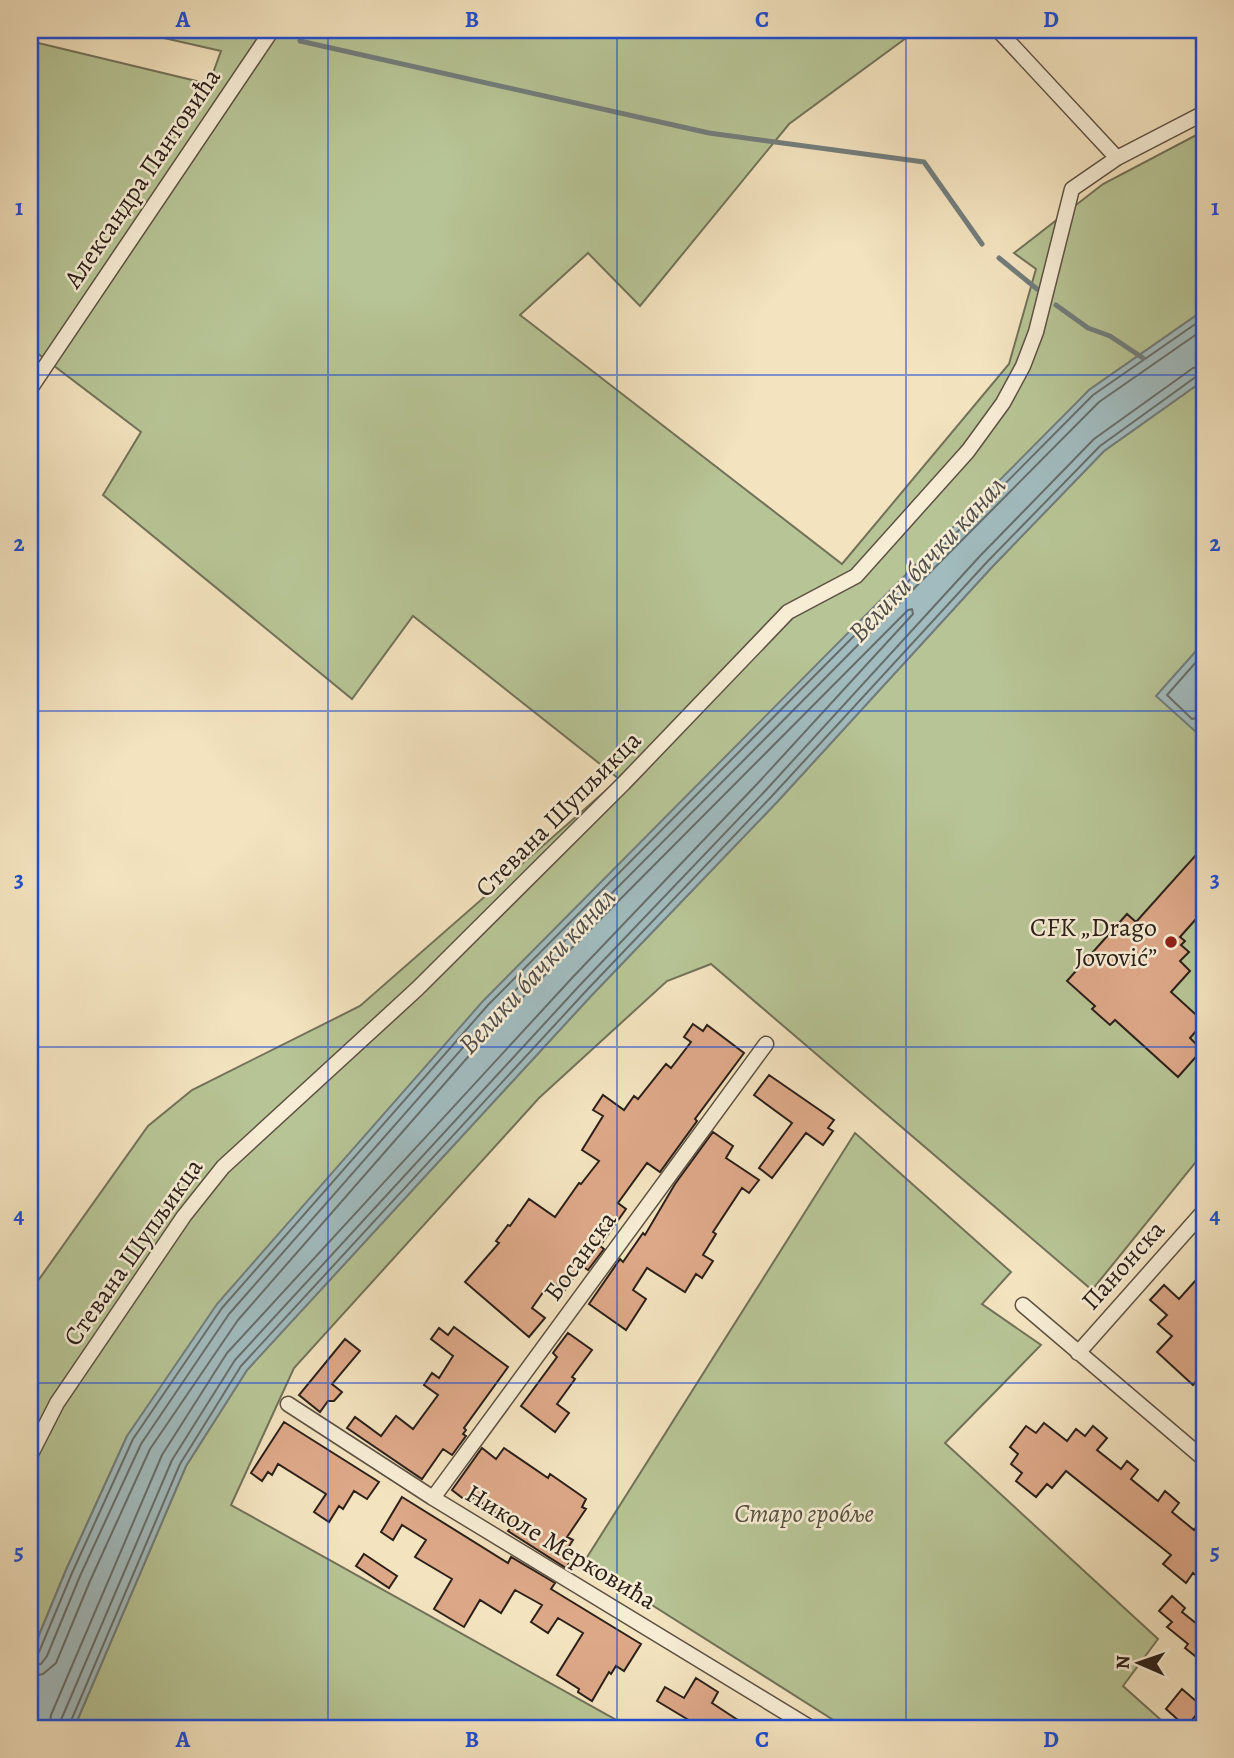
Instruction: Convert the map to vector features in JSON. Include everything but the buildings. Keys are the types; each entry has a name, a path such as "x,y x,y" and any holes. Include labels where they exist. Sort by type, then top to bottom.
{"street":[{"name":"Александра Пантовића","path":"30,389 272,30"},
{"path":"998,30 1117,158 1204,113"},
{"name":"Стевана Шупљикца","path":"30,1456 57,1403 184,1216 223,1167 417,989 624,783 788,612 856,576 968,451 1003,403 1037,332 1072,189 1117,158"},
{"name":"Босанска","path":"433,1498 766,1044"},
{"name":"Панонска","path":"1078,1353 1204,1211"},
{"path":"1023,1306 1204,1459"},
{"name":"Николе Мерковића","path":"288,1404 433,1498 811,1728"}],"green space":[{"path":"129,30 917,30 789,124 640,306 588,253 520,315 842,564 1009,364 1036,269 1014,253 1103,184 1204,131 1204,310 1089,390 127,1436 30,1657 30,1292 148,1126 192,1090 360,1006 619,779 413,616 352,699 103,495 141,432 37,353 30,363 30,41 209,84 221,51"},
{"path":"1204,380 1204,461 1197,470 1204,477 1204,1152 1092,1290 711,964 667,981 539,1098 294,1368 231,1505 618,1721 614,1728 74,1728 186,1466 247,1370 591,996 778,801 992,567 1104,451"},
{"name":"Старо гробље","path":"855,1133 1011,1272 982,1304 1041,1345 945,1443 1158,1639 1123,1686 1170,1728 846,1728 584,1562"}],"water":[{"name":"Велики бачки канал","path":"1204,310 1204,380 1104,451 992,567 778,801 591,996 247,1370 186,1466 74,1728 30,1728 30,1657 66,1570 127,1436 217,1304 483,1001 1089,390"},
{"path":"1204,642 1204,720 1195,731 1156,696"}],"waterway":[{"path":"214,30 250,35"},
{"path":"300,41 709,133 924,162 982,244"},
{"path":"999,258 1037,289"},
{"path":"1056,305 1088,328 1110,336 1143,358"}],"place":[{"name":"CFK „Drago Jovović”","path":"1171,942"}]}
